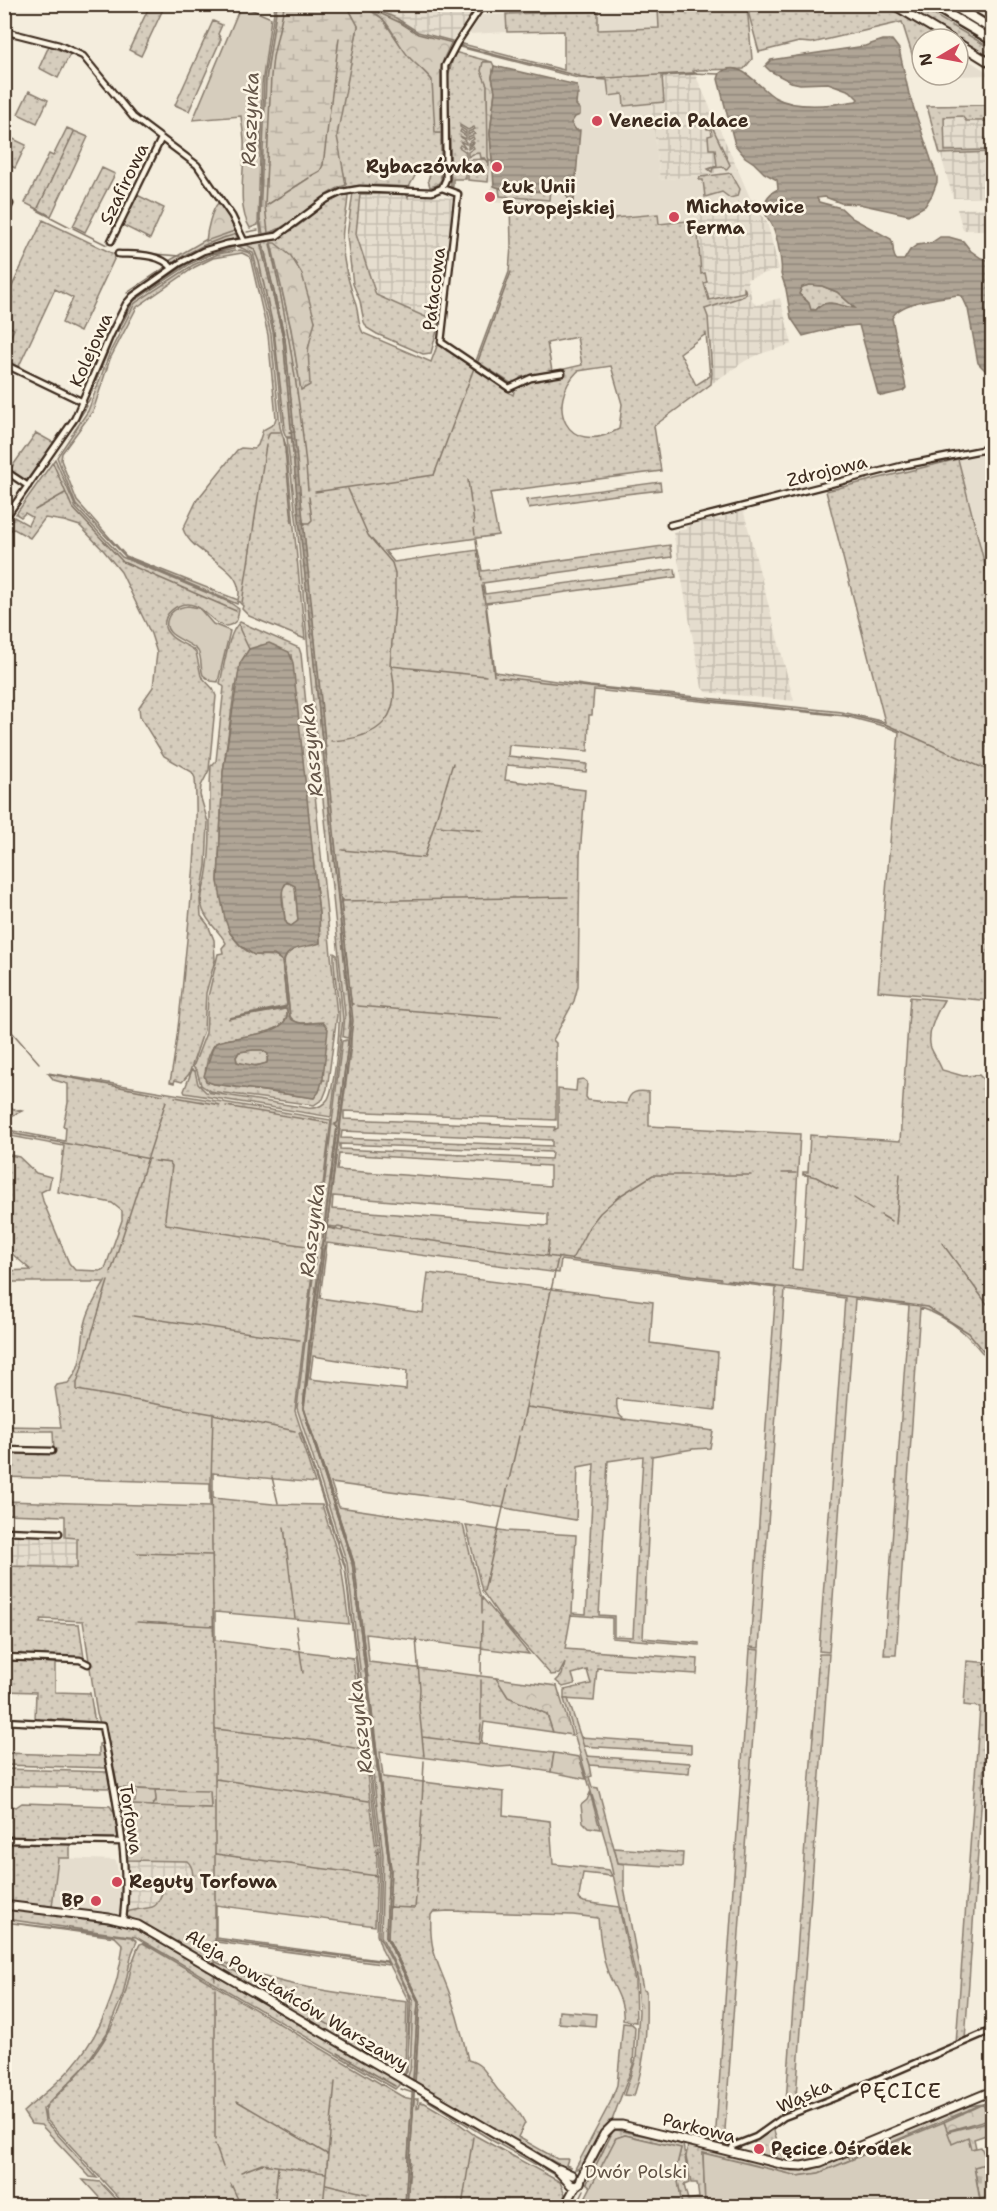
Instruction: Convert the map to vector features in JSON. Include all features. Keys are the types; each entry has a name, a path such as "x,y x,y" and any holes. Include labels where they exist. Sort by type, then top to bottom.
{"highway":[{"path":"931,4 993,40"},
{"path":"951,4 993,29"}],"street":[{"path":"442,188 446,179 444,71 456,44 483,4"},
{"path":"892,4 931,27"},
{"path":"4,31 47,41 81,55 125,109 197,165 232,216 244,241"},
{"path":"970,50 993,64"},
{"name":"Szafirowa","path":"111,241 161,139"},
{"name":"Pałacowa","path":"442,188 452,194 458,194 441,340 509,388 531,378 562,373"},
{"name":"Kolejowa","path":"4,520 73,420 126,304 133,296 172,268 208,249 277,236 327,199 347,190 433,192 442,188"},
{"path":"4,216 10,204"},
{"path":"118,254 155,258 168,263 172,268"},
{"path":"4,364 83,402"},
{"name":"Zdrojowa","path":"670,525 905,465 993,448"},
{"path":"4,470 28,486"},
{"path":"4,1450 52,1451"},
{"path":"4,1531 59,1533"},
{"path":"4,1657 80,1660 88,1664"},
{"name":"Torfowa","path":"4,1721 102,1726 122,1842 126,1888 123,1920"},
{"path":"4,1840 122,1842"},
{"name":"Aleja Powstańców Warszawy","path":"4,1905 134,1923 574,2180"},
{"name":"Wąska","path":"731,2151 734,2146 756,2137 784,2116 834,2098 993,2030"},
{"name":"Parkowa","path":"574,2180 588,2163 604,2134 610,2127 618,2124 787,2166 809,2166 993,2091"},
{"path":"566,2204 574,2180"}],"shaded area":[{"path":"658,9 659,28 598,30 598,11"},
{"path":"473,11 452,41 418,32 387,13"},
{"path":"506,14 507,32 469,34 482,15"},
{"path":"883,40 892,40 899,49 909,94 937,182 925,206 909,215 859,204 841,203 825,197 817,198 819,202 841,208 852,218 891,239 897,260 904,260 910,250 917,245 931,243 940,237 949,237 963,241 971,251 988,260 992,267 989,282 992,297 992,371 985,370 978,363 968,309 962,296 921,301 896,312 892,318 906,388 903,391 882,396 878,394 859,325 838,327 803,336 791,318 781,274 776,237 764,207 766,199 778,189 777,180 764,173 735,145 718,79 720,73 728,69 735,69 750,76 776,98 794,104 837,104 856,101 858,99 850,91 828,83 791,82 765,66 771,60 865,46","holes":["822,286 837,292 855,308 829,303 816,310 811,310 809,303 799,294 802,287"]},
{"path":"970,61 992,75 970,76"},
{"path":"494,66 577,85 579,95 577,95 576,105 580,109 580,115 575,117 571,123 576,130 580,130 574,201 569,200 565,193 550,189 549,192 528,191 494,186 490,133 495,91 492,77"},
{"path":"695,74 738,170 660,180 651,104 664,102 662,76"},
{"path":"578,78 608,80 623,94 625,106 651,104 660,180 738,170 751,200 696,205 697,220 659,224 657,214 614,218 613,214 575,207 488,202 492,182 468,180 468,160 472,158 454,158 451,131 486,107 489,161 492,161 493,182 560,190 578,175 580,130 575,130 571,123 578,109 576,99 579,94"},
{"path":"992,105 992,197 953,198 927,106"},
{"path":"360,194 406,194 409,197 413,195 454,198 439,323 376,295 356,234"},
{"path":"757,199 759,212 767,222 779,269 747,279 752,300 756,305 780,298 792,344 745,361 711,384 696,205"},
{"path":"992,208 992,230 963,230 957,209"},
{"path":"263,244 285,339 353,1021 304,1408 354,1563 391,1869 388,1938 420,2003 407,2206 405,2204 418,2002 386,1937 389,1864 352,1562 303,1409 310,1343 308,1341 310,1340 322,1250 320,1248 337,1127 335,1125 338,1122 351,1022 298,509 283,337 261,245"},
{"path":"992,453 992,593 958,459"},
{"path":"743,509 794,701 706,692 702,688 673,532"},
{"path":"269,643 289,652 293,663 320,943 294,949 286,955 284,960 290,1018 302,1023 323,1022 328,1029 323,1079 319,1092 314,1098 214,1084 206,1081 204,1076 216,1043 260,1034 280,1026 286,1019 287,1010 228,1019 287,1005 282,961 274,955 254,955 240,945 230,933 218,881 223,772 240,663 249,649","holes":["287,882 295,886 298,921 291,926 285,920 282,900 284,885","262,1050 268,1054 267,1063 256,1066 237,1062 236,1057 239,1052"]},
{"path":"5,1535 77,1538 77,1568 5,1566"},
{"path":"58,1858 116,1860 122,1911 119,1914 69,1911 67,1907 52,1907"},
{"path":"126,1860 187,1861 192,1868 192,1882 190,1886 176,1883 166,1884 159,1903 154,1907 127,1913"}],"green space":[{"path":"150,5 165,5 141,56 129,50"},
{"path":"241,5 271,18 262,84 258,225 250,228 242,200 244,137 241,116 193,120"},
{"path":"275,5 277,5 266,81 261,234 259,219 264,79"},
{"path":"277,5 357,5 352,6 350,11 358,26 337,136 346,185 324,196 284,226 263,234 260,219 266,81"},
{"path":"356,5 367,6 366,8 382,18 401,46 432,80 436,133 441,133 441,180 437,185 430,187 428,180 430,174 425,171 416,174 409,187 362,185 339,190 318,201 290,223 271,234 322,196 346,185 336,136 358,26 350,11"},
{"path":"749,5 887,5 925,27 910,27 910,47 902,22 812,43 799,42 759,52 749,15"},
{"path":"897,5 917,5 954,27 934,27"},
{"path":"367,6 396,18 418,32 452,41 441,70 441,133 435,133 432,80 409,57 386,23 366,8"},
{"path":"747,6 752,59 744,69 699,70 693,71 695,74 662,76 664,102 624,106 623,94 609,96 607,80 578,78 460,47 463,44 564,70 564,31 507,32 506,14 598,11 598,30 659,28 658,9"},
{"path":"213,21 222,25 218,34 221,39 189,111 175,105"},
{"path":"970,36 992,49 992,61 970,48"},
{"path":"49,46 70,54 58,78 39,68"},
{"path":"454,52 492,62 483,62 482,71 487,85 489,163 485,158 481,158 480,153 468,157 468,152 474,148 473,146 468,149 468,147 474,143 468,145 468,143 474,139 473,137 468,140 468,137 475,134 473,132 468,135 468,132 475,129 474,127 468,130 460,125 466,131 466,134 461,130 460,132 466,136 466,139 460,136 466,144 460,141 466,149 460,145 459,147 466,152 466,179 453,179 453,186 449,189 447,185 449,150 447,72"},
{"path":"483,62 492,62 494,66 492,77 495,91 490,133 492,161 489,161 488,157 487,85 481,71"},
{"path":"29,91 48,100 37,123 18,114"},
{"path":"992,105 992,121 966,121 962,116 944,117 945,151 992,150 992,152 940,154 927,106"},
{"path":"705,121 710,122 730,165 726,170 723,167 713,168 712,172 708,169 717,166 715,149 709,149 708,136 712,135 711,129 707,129"},
{"path":"67,128 88,137 51,216 25,203 49,154 53,156"},
{"path":"7,136 26,145 15,168 5,163"},
{"path":"484,159 489,163 488,182 468,180 468,160"},
{"path":"102,168 115,174 85,232 73,226"},
{"path":"731,173 740,189 738,196 730,198 722,192 705,197 703,180 699,180 700,177"},
{"path":"499,188 549,192 550,189 549,200 500,196"},
{"path":"353,192 408,194 408,197 406,194 360,194 356,234 376,295 439,323 431,353 423,354 377,334 367,328 364,322 360,301 353,284 347,236"},
{"path":"348,193 343,248 347,275 363,333 431,362 437,346 441,345 513,395 515,387 527,381 564,373 564,369 582,365 577,337 547,343 552,371 521,377 512,384 476,361 509,272 510,202 575,207 613,214 614,218 658,214 659,224 697,220 701,274 705,273 707,282 704,283 709,300 744,292 745,289 744,296 705,309 708,317 711,384 654,426 661,471 490,493 498,535 385,551 394,562 478,550 482,571 670,545 672,557 483,583 485,594 675,569 676,577 486,603 495,672 590,686 842,712 885,722 826,491 958,459 992,593 992,1001 878,991 899,732 845,716 594,690 592,715 589,715 588,751 509,745 508,756 587,764 586,772 507,765 505,780 585,790 580,856 578,986 574,1001 553,1040 556,1043 556,1120 344,1111 344,1119 555,1127 554,1130 558,1128 558,1089 576,1091 577,1080 583,1079 587,1082 586,1097 588,1100 627,1104 630,1096 635,1092 649,1092 649,1126 800,1134 792,1269 802,1270 808,1175 803,1175 803,1172 808,1172 810,1135 900,1141 910,997 944,1000 935,1017 930,1036 931,1048 942,1070 963,1076 979,1075 991,1087 988,1195 992,1196 992,1365 961,1330 932,1312 920,1308 896,1655 884,1655 909,1306 855,1299 829,1652 819,1651 845,1298 785,1290 759,1648 750,1647 776,1288 561,1260 559,1273 327,1243 320,1298 423,1313 428,1273 653,1302 650,1343 718,1352 715,1410 617,1399 618,1413 624,1419 713,1431 710,1448 652,1456 643,1638 699,1643 699,1645 612,1638 612,1618 571,1615 565,1649 698,1659 697,1674 597,1668 594,1701 564,1699 564,1690 591,1684 587,1670 572,1674 575,1684 563,1687 556,1681 562,1675 565,1663 559,1674 551,1675 503,1621 482,1591 466,1525 506,1531 576,1535 572,1613 586,1614 594,1464 578,1467 576,1520 457,1500 331,1483 339,1507 463,1525 480,1595 529,1654 366,1634 369,1662 496,1678 508,1697 547,1714 553,1732 484,1722 481,1744 554,1753 551,1772 380,1752 383,1777 504,1792 503,1815 550,1821 553,1864 609,1870 612,1876 583,1873 579,1897 584,1902 619,1907 635,1981 636,2022 623,2020 620,2000 603,1957 598,1918 573,1915 449,1911 433,1912 431,1915 431,1938 435,1955 455,2009 468,2060 482,2068 498,2090 519,2112 525,2123 518,2137 557,2159 568,2159 566,2165 571,2167 569,2170 415,2084 420,2003 388,1938 391,1869 354,1563 304,1408 326,1230 328,1228 342,1231 343,1228 327,1226 351,1045 351,1007 353,1004 351,1003 341,903 343,900 340,899 303,525 305,524 302,520 285,339 263,245 261,245 283,337 292,432 289,432 292,433 292,437 286,437 283,429 273,332 253,253 239,247 239,244 267,241 286,234 338,197","holes":["271,243 315,321 309,338 308,360 301,390 291,329","706,334 710,376 696,385 680,353","611,366 622,404 619,429 600,436 585,437 574,432 566,423 562,411 563,398 568,384 578,371","342,1131 552,1140 552,1146 341,1138","340,1144 551,1152 551,1159 340,1149","339,1154 550,1166 550,1186 337,1170","333,1196 548,1214 548,1226 332,1209","313,1356 407,1371 406,1390 310,1379","643,1456 633,1637 614,1636 614,1616 599,1615 608,1461"]},
{"path":"137,195 164,208 150,239 122,225"},
{"path":"219,202 237,230 206,241 208,226"},
{"path":"43,220 116,255 80,332 62,323 73,298 55,289 19,366 26,371 5,360 5,349 14,329 5,324 5,313 12,297 8,295"},
{"path":"237,230 237,238 204,247 172,264 169,261 205,240"},
{"path":"271,243 275,243 291,256 302,274 315,321 308,349 310,385 301,390 291,329"},
{"path":"234,245 234,249 212,254 190,264 134,301 118,331 115,330 131,301 153,282 192,259"},
{"path":"240,250 252,256 271,334 280,427 286,446 305,639 249,616 238,601 237,604 126,557 76,505 57,457 88,411 110,352 135,303 193,265 218,254","holes":["242,253 250,257 268,335 276,418 274,424 263,430 258,445 254,449 237,450 197,500 183,529 197,547 235,578 239,588 238,600 126,556 77,501 61,460 62,453 93,411 110,359 137,307 195,267 213,258"]},
{"path":"822,286 837,292 855,308 822,304 816,310 811,310 807,301 799,294 802,287"},
{"path":"36,433 52,442 55,441 24,481 9,471"},
{"path":"287,438 292,438 350,1019 348,1038 343,1037 345,1015"},
{"path":"55,459 76,508 122,557 229,602 239,609 237,620 229,625 222,625 202,610 186,604 171,611 166,616 165,623 172,637 196,652 201,676 216,696 209,770 201,786 200,795 208,822 206,866 200,900 201,916 208,925 214,940 215,960 206,993 204,1030 189,1074 182,1082 175,1080 174,1083 170,1082 178,1029 193,879 196,839 195,778 192,772 164,756 140,717 139,707 153,687 157,653 151,634 121,572 80,526 45,518 30,538 14,529 7,531 5,535 5,531 14,517 28,525 32,517 25,513 21,517 16,514"},
{"path":"660,482 661,490 529,508 526,500"},
{"path":"188,606 199,608 213,624 230,631 218,682 211,681 203,675 198,651 168,630 168,618 171,613"},
{"path":"240,622 299,648 301,654 337,1015 327,1089 323,1099 314,1105 210,1091 201,1085 197,1071 193,1067 206,1033 208,997 218,954 223,953 222,948 226,943 205,915 202,894 209,850 211,766 216,761 224,687 220,683 229,641","holes":["291,655 319,914 320,943 293,950 288,953 284,963 290,1016 299,1022 311,1022 318,1051 321,1080 314,1098 206,1081 207,1061 216,1043 260,1034 280,1026 286,1019 287,1010 285,1009 229,1018 287,1006 282,961 272,956 249,953 230,933 218,881 223,772 235,686"]},
{"path":"287,882 295,886 298,921 291,926 285,920 282,889"},
{"path":"334,953 337,955 343,1019 331,1117 185,1093 192,1070 195,1071 198,1084 206,1092 308,1108 324,1104 331,1092 339,1031"},
{"path":"348,1040 338,1123 335,1124 337,1127 309,1341 303,1409 352,1562 389,1864 386,1937 418,2002 413,2083 407,2079 410,2070 413,2001 381,1936 383,1855 347,1563 297,1408 342,1041"},
{"path":"262,1050 268,1054 267,1063 252,1066 237,1062 236,1057 239,1052"},
{"path":"48,1073 331,1120 295,1411 345,1565 381,1855 379,1936 411,2003 407,2072 403,2077 407,2068 409,2002 382,1950 377,1935 379,1858 345,1568 301,1433 299,1433 315,1483 213,1473 213,1498 273,1504 322,1505 341,1565 349,1624 215,1612 215,1640 353,1658 377,1858 375,1926 216,1905 216,1938 386,1961 389,1965 216,1942 216,1958 237,1968 284,1982 334,1992 407,2002 405,2069 400,2075 165,1935 127,1916 130,1911 154,1906 166,1884 176,1883 190,1886 193,1873 187,1861 126,1860 117,1804 211,1808 210,1792 115,1788 114,1792 104,1723 100,1723 97,1714 83,1621 41,1619 40,1623 79,1624 84,1658 5,1656 5,1566 77,1568 77,1538 65,1537 65,1516 5,1514 5,1501 210,1507 210,1483 5,1477 5,1452 54,1453 53,1431 5,1431 5,1426 61,1427 55,1388 57,1385 68,1383 77,1369 87,1316 105,1282 5,1282 4,1271 31,1270 5,1248 5,1154 19,1157 36,1173 51,1177 49,1188 41,1192 43,1201 69,1263 75,1270 100,1271 105,1269 122,1220 122,1211 112,1203 58,1192 64,1146 5,1135 5,1107 22,1111 11,1116 8,1130 65,1141 66,1127 63,1126 68,1103 68,1084 54,1080"},
{"path":"750,1649 759,1650 724,2144 731,2145 726,2147 664,2131 715,2142"},
{"path":"819,1654 829,1654 795,2110 785,2115"},
{"path":"5,1660 55,1663 55,1692 90,1693 95,1723 35,1720 36,1692 5,1691"},
{"path":"967,1661 991,1663 965,2040 956,2044 980,1707 964,1705"},
{"path":"496,1678 557,1686 572,1735 553,1732 547,1714 508,1697"},
{"path":"564,1699 568,1699 590,1765 592,1776 589,1777 592,1787 598,1788 618,1863 624,1864 624,1888 643,1990 646,1991 645,2044 634,2096 624,2095 636,2059 639,2011 637,1982 606,1843"},
{"path":"580,1737 691,1745 691,1753 583,1746"},
{"path":"103,1743 106,1768 5,1765 5,1753 99,1756 99,1744"},
{"path":"554,1753 579,1757 586,1779 551,1772"},
{"path":"586,1756 690,1763 689,1773 590,1765"},
{"path":"5,1769 108,1772 110,1788 5,1786"},
{"path":"115,1788 155,1790 156,1800 152,1806 117,1804 118,1798 126,1798 126,1802 135,1802 136,1792 117,1794"},
{"path":"155,1790 210,1791 211,1808 152,1806 156,1802"},
{"path":"590,1793 600,1829 588,1827 583,1822 581,1805"},
{"path":"22,1803 110,1806 115,1814 118,1838 116,1841 5,1838 5,1804 16,1807"},
{"path":"7,1841 70,1843 70,1858 58,1858 52,1907 5,1901 4,1856"},
{"path":"614,1848 683,1853 682,1867 618,1863"},
{"path":"5,1908 121,1924 143,1931 399,2081 399,2085 395,2089 136,1937 5,1919"},
{"path":"5,1922 131,1937 137,1941 123,1994 107,2033 84,2067 43,2109 45,2121 97,2178 90,2177 41,2125 31,2124 23,2112 66,2074 91,2041 112,1995 123,1945 115,1937"},
{"path":"143,1943 403,2097 412,2099 405,2206 126,2206 46,2119 45,2111 47,2105 82,2070 101,2045 117,2016 132,1964 140,1944"},
{"path":"559,2011 596,2014 595,2026 558,2023"},
{"path":"623,2023 632,2024 635,2027 633,2065 611,2123 602,2131 589,2156 578,2169 575,2169 617,2085"},
{"path":"423,2095 561,2177 493,2141 422,2097"},
{"path":"414,2099 418,2099 417,2108 420,2102 425,2103 476,2136 560,2182 565,2194 561,2206 407,2206"},
{"path":"982,2104 852,2159 850,2154 969,2106"},
{"path":"983,2104 989,2119 947,2131 944,2122"},
{"path":"990,2121 992,2133 974,2139 976,2148 971,2149 952,2144 947,2132"},
{"name":"Dwór Polski","path":"944,2122 952,2144 968,2137 971,2149 981,2147 984,2154 992,2151 992,2162 974,2167 981,2206 692,2206 705,2204 703,2153 798,2176 819,2173"},
{"path":"773,2127 783,2161 754,2152 754,2148 760,2150 754,2147 755,2140"},
{"path":"617,2130 683,2144 689,2183 684,2185 688,2200 699,2198 697,2183 691,2183 686,2157 688,2145 793,2171 810,2170 848,2155 850,2160 819,2173 798,2176 703,2153 705,2204 682,2206 676,2169 681,2148 625,2135 616,2138 591,2187 585,2182 584,2178 607,2137 612,2131"},
{"name":"Dwór Polski","path":"625,2135 681,2148 676,2169 682,2206 581,2206 616,2138"},
{"path":"992,2162 992,2196 980,2199 974,2167"},
{"path":"83,2180 100,2182 123,2206 107,2206"}],"waterway":[{"path":"360,4 401,23 418,34 453,43"},
{"path":"268,233 265,205 271,76 284,7"},
{"path":"311,176 320,171 323,165 339,38"},
{"path":"460,46 590,79 691,73 719,74"},
{"path":"451,186 448,77 454,54"},
{"path":"70,227 37,210 74,132"},
{"path":"267,205 309,178"},
{"path":"73,228 107,245"},
{"path":"247,232 258,230"},
{"path":"172,263 203,246 237,234"},
{"path":"270,244 294,367 308,490"},
{"path":"240,246 247,245 254,249 259,262 274,331 285,427"},
{"path":"139,297 193,260 233,247"},
{"path":"154,254 180,256"},
{"path":"127,293 167,266"},
{"path":"478,361 511,272"},
{"path":"117,331 131,304"},
{"path":"91,393 115,334"},
{"path":"315,492 434,475 474,368"},
{"path":"88,402 90,398"},
{"path":"75,425 87,406"},
{"path":"267,439 270,432 280,432"},
{"name":"Raszynka","path":"289,432 295,432"},
{"path":"284,439 292,522"},
{"path":"242,603 266,445"},
{"path":"53,463 72,507 123,562 236,611"},
{"path":"468,480 471,503"},
{"path":"348,489 368,535 392,563 395,573 390,665"},
{"path":"35,510 65,493"},
{"path":"302,523 309,523 312,520 309,497"},
{"path":"472,508 474,524"},
{"path":"474,528 475,535"},
{"path":"476,540 478,557"},
{"path":"479,562 481,580"},
{"path":"482,586 485,603"},
{"path":"486,609 489,633"},
{"path":"239,624 249,649"},
{"path":"490,640 494,676"},
{"path":"331,741 363,735 375,730 384,722 394,699 391,666 486,676"},
{"path":"498,677 852,716 885,724 992,772"},
{"path":"342,850 424,858 453,763"},
{"path":"437,826 481,830"},
{"path":"341,901 568,897"},
{"path":"358,1006 501,1018"},
{"path":"4,1023 39,1063"},
{"path":"50,1074 163,1095"},
{"path":"175,1097 220,1105"},
{"path":"111,1272 166,1101"},
{"path":"226,1106 328,1123"},
{"path":"4,1132 150,1159"},
{"path":"155,1161 170,1163 172,1166 166,1224 313,1247"},
{"path":"782,1173 796,1173"},
{"path":"803,1174 816,1177 838,1189"},
{"path":"896,1224 900,1174"},
{"path":"572,1259 589,1227 600,1213 618,1197 653,1175 751,1175"},
{"path":"854,1198 872,1210"},
{"path":"881,1215 891,1221"},
{"path":"326,1227 337,1229"},
{"path":"342,1229 721,1279"},
{"path":"547,1257 549,1240"},
{"path":"942,1243 987,1304"},
{"path":"521,1430 558,1258"},
{"path":"727,1280 927,1307 969,1333 992,1361"},
{"path":"108,1281 77,1383 77,1390 295,1431"},
{"path":"989,1307 992,1313"},
{"path":"133,1316 300,1340"},
{"path":"526,1407 626,1420"},
{"path":"213,1414 211,1483 215,1729 215,1964"},
{"path":"509,1480 519,1436"},
{"path":"272,1477 278,1503"},
{"path":"484,1591 508,1486"},
{"path":"284,1527 295,1618"},
{"path":"137,1553 211,1555"},
{"path":"482,1598 482,1613"},
{"path":"137,1622 214,1626"},
{"path":"481,1674 482,1622"},
{"path":"296,1626 303,1673"},
{"path":"416,1638 424,1756"},
{"path":"481,1680 481,1720"},
{"path":"422,1737 479,1744 481,1724"},
{"path":"216,1729 311,1740 365,1750"},
{"path":"422,1804 424,1761"},
{"path":"215,1779 369,1801"},
{"path":"418,1864 422,1810"},
{"path":"216,1854 377,1876"},
{"path":"416,1892 418,1869"},
{"path":"388,1907 415,1908 416,1897"},
{"path":"4,1909 123,1925 161,1942"},
{"path":"216,1940 387,1962"},
{"path":"216,1962 249,1978 403,2068"},
{"path":"199,1964 208,1970"},
{"path":"214,1973 215,1980"},
{"path":"215,1988 215,2140"},
{"path":"338,2053 395,2086"},
{"path":"323,2206 335,2082"},
{"path":"401,2089 413,2093"},
{"path":"428,2099 558,2176"},
{"path":"237,2101 327,2154"},
{"path":"587,2183 613,2131"},
{"path":"462,2206 473,2137"},
{"path":"215,2144 223,2167"},
{"path":"241,2172 262,2164 325,2173"},
{"path":"274,2206 278,2167"},
{"path":"231,2184 241,2206"},
{"path":"326,2184 367,2194"},
{"path":"576,2206 584,2190"},
{"path":"395,2201 406,2204"}],"place":[{"name":"Venecia Palace","path":"597,121"},
{"name":"Rybaczówka","path":"497,167"},
{"name":"Łuk Unii Europejskiej","path":"490,197"},
{"name":"Michałowice Ferma","path":"674,217"},
{"name":"Reguły Torfowa","path":"117,1882"},
{"name":"BP","path":"96,1901"},
{"name":"Pęcice Ośrodek","path":"759,2149"}],"district":[{"name":"PĘCICE","path":"901,2091"}]}
